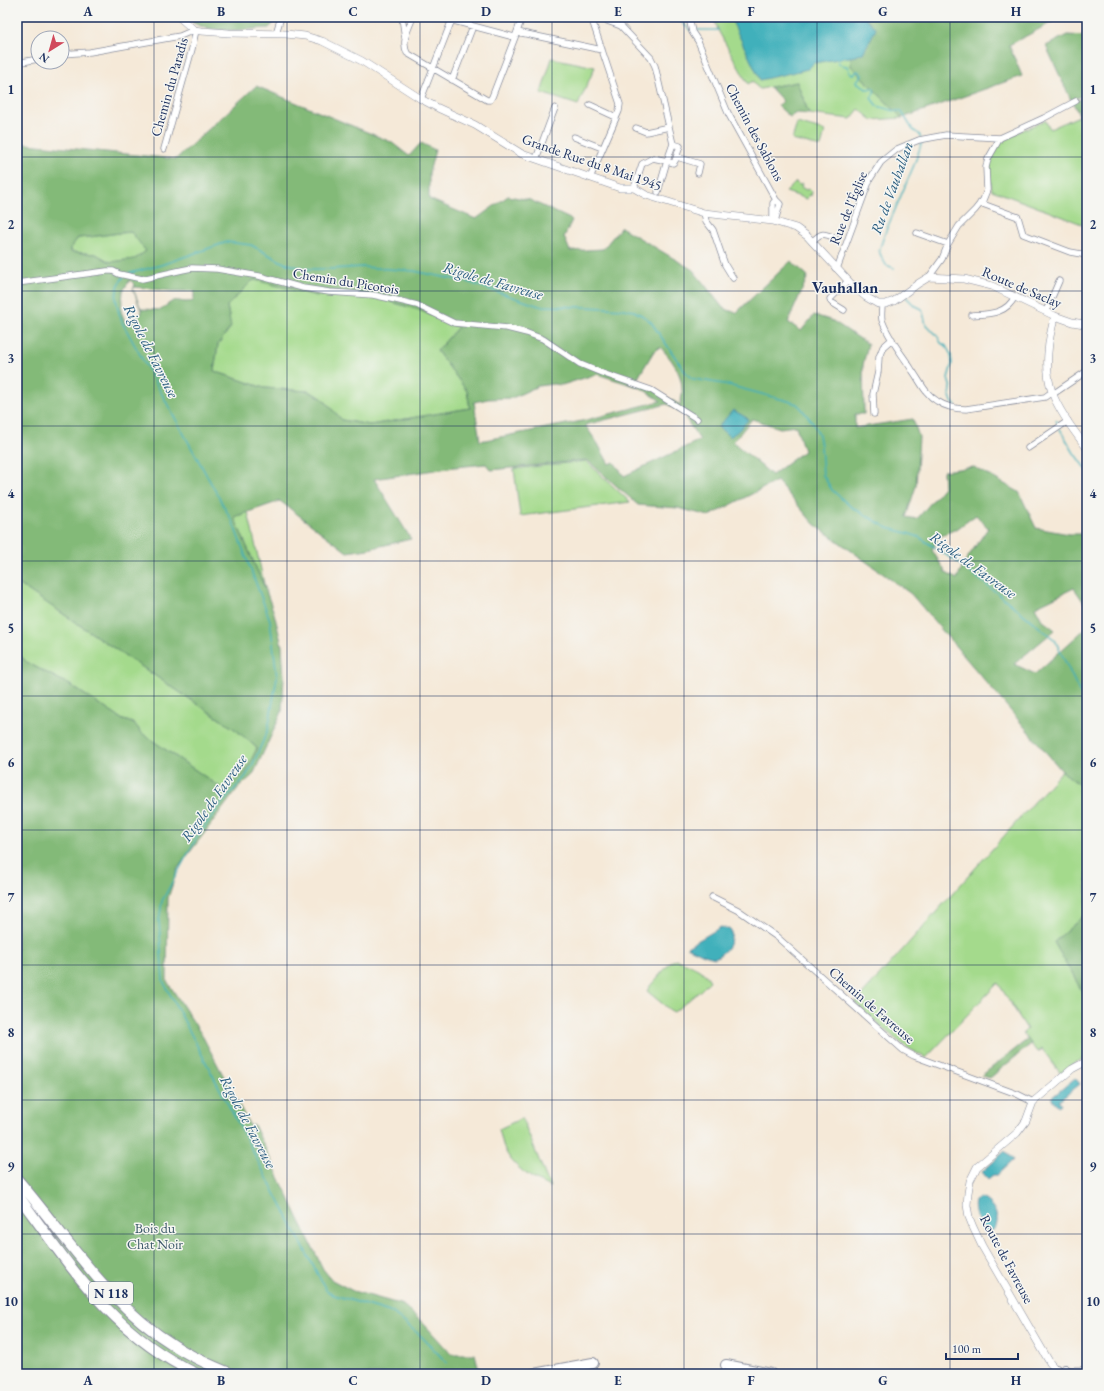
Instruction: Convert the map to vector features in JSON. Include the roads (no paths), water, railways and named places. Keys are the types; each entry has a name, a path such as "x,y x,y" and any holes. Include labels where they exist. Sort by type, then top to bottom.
{"highway":[{"name":"N 118","path":"17,1179 88,1268 120,1303 175,1346 211,1366 232,1374"},
{"name":"N 118","path":"17,1194 62,1256 94,1295 113,1315 152,1348 197,1374"},
{"path":"534,1374 593,1363"},
{"path":"726,1365 770,1374"}],"main road":[{"path":"178,17 195,30"},
{"name":"Grande Rue du 8 Mai 1945","path":"195,30 305,36 322,41 341,49 362,61 421,99 475,125 514,150 536,159 620,188 634,188 646,195 704,212 774,221 796,228 807,236 835,268 869,299 882,305"},
{"path":"882,305 894,302 919,282 930,277"},
{"name":"Route de Saclay","path":"930,277 951,277 992,286 1055,316 1085,325"},
{"path":"1055,316 1050,333 1048,362 1053,394 1068,421 1087,448"},
{"path":"1033,1102 1072,1069 1087,1061"},
{"name":"Route de Favreuse","path":"1033,1102 1026,1121 1017,1133 977,1167 970,1181 967,1205 969,1217 982,1246 1039,1345 1060,1372"}],"street":[{"path":"276,34 281,17"},
{"path":"402,17 407,53 487,100 490,100 492,97 522,17"},
{"path":"405,39 413,17"},
{"path":"439,17 516,35 602,50"},
{"path":"590,17 620,104 619,111 590,178"},
{"path":"596,17 621,26 651,58 654,66 673,144 658,192"},
{"name":"Chemin des Sablons","path":"689,17 691,31 698,41 728,113 776,200 773,203 774,221"},
{"path":"421,99 434,69 452,19"},
{"path":"452,80 473,26"},
{"path":"70,53 90,52 180,36 195,30"},
{"name":"Chemin du Paradis","path":"164,149 192,49 195,30"},
{"path":"17,63 30,61"},
{"path":"930,277 942,259 948,244 959,226 980,203 987,190 986,167 988,159 1000,138 1076,102"},
{"path":"590,105 616,117"},
{"path":"536,159 556,108"},
{"path":"636,128 646,132 669,127"},
{"name":"Rue de l'Église","path":"835,268 838,266 866,188 882,162 893,152 907,144 919,140 946,135 1000,138"},
{"path":"574,137 602,148"},
{"path":"634,188 640,166 644,163 653,158 673,163 677,157 680,146 673,144"},
{"path":"677,157 700,164 698,173"},
{"path":"980,203 1018,217 1023,234 1070,252 1087,255"},
{"path":"704,212 706,221 713,230 725,265 733,278"},
{"path":"917,233 948,244"},
{"path":"812,242 822,234 835,238"},
{"name":"Chemin du Picotois","path":"17,283 107,271 113,271 142,279 192,268 217,269 259,276 303,288 329,292 373,295 417,305 454,323 507,328 543,339 580,364 652,390 697,419"},
{"path":"844,310 831,302 830,299 848,280"},
{"path":"1046,311 1059,282"},
{"path":"972,315 1002,311 1012,304 1015,296"},
{"path":"882,305 881,318 892,339 925,390 938,402 947,407 966,409 1045,397 1049,394 1053,394 1087,371"},
{"path":"1085,325 1087,316"},
{"path":"874,414 873,394 878,372 879,357 883,348 892,339"},
{"path":"1028,448 1068,421"},
{"name":"Chemin de Favreuse","path":"712,897 738,910 777,937 902,1050 1033,1102"},
{"path":"1060,1372 1087,1370"}],"water":[{"path":"730,17 865,17 876,29 863,53 856,56 814,63 808,69 760,80"},
{"path":"733,410 748,420 730,437 718,427"},
{"path":"721,927 731,930 731,939 728,947 715,958 704,955 687,947"},
{"path":"1075,1078 1080,1084 1059,1101 1061,1104 1058,1106 1051,1098"},
{"path":"1005,1151 1013,1160 997,1175 993,1175 988,1179 982,1172"},
{"path":"980,1198 986,1200 994,1210 997,1221 996,1226 992,1231 986,1233 979,1222 974,1209 975,1201"}],"waterway":[{"name":"Ru de Vauhallan","path":"609,17 618,19 632,17"},
{"name":"Ru de Vauhallan","path":"676,17 690,30"},
{"name":"Ru de Vauhallan","path":"694,30 718,30"},
{"name":"Ru de Vauhallan","path":"839,58 838,62 841,65 847,66 850,73 853,74 858,71 862,75 856,82 866,89 874,88 874,93 871,98 877,106 895,111 901,111 913,130 919,134 921,138"},
{"name":"Ru de Vauhallan","path":"894,268 886,265 879,251 922,142"},
{"name":"Rigole de Favreuse","path":"127,274 161,265 227,242 251,245 284,263 306,269 363,267 414,271 468,282 539,306 624,309 634,311 651,322 691,378 724,384 797,404 813,423 819,435 823,475 832,490 850,506 865,515 888,528 919,537 954,560 1055,640 1087,708"},
{"name":"Rigole de Favreuse","path":"124,276 120,282 116,299 122,322 233,523 270,620 277,677 268,730 252,766 246,776 221,804 197,837 162,901 159,921 163,981 326,1290 334,1295 393,1313 421,1336 447,1363"},
{"name":"Ru de Vauhallan","path":"906,297 914,305 922,309 926,325 937,335 941,343 946,346 951,355 952,364 948,378 951,388 950,396 952,402 956,405"},
{"name":"Ru de Vauhallan","path":"1056,420 1059,425"},
{"name":"Ru de Vauhallan","path":"1060,429 1074,453 1087,471"}],"district":[{"name":"Vauhallan","path":"845,287"}],"park label":[{"name":"Bois du Chat Noir","path":"155,1236"}]}
